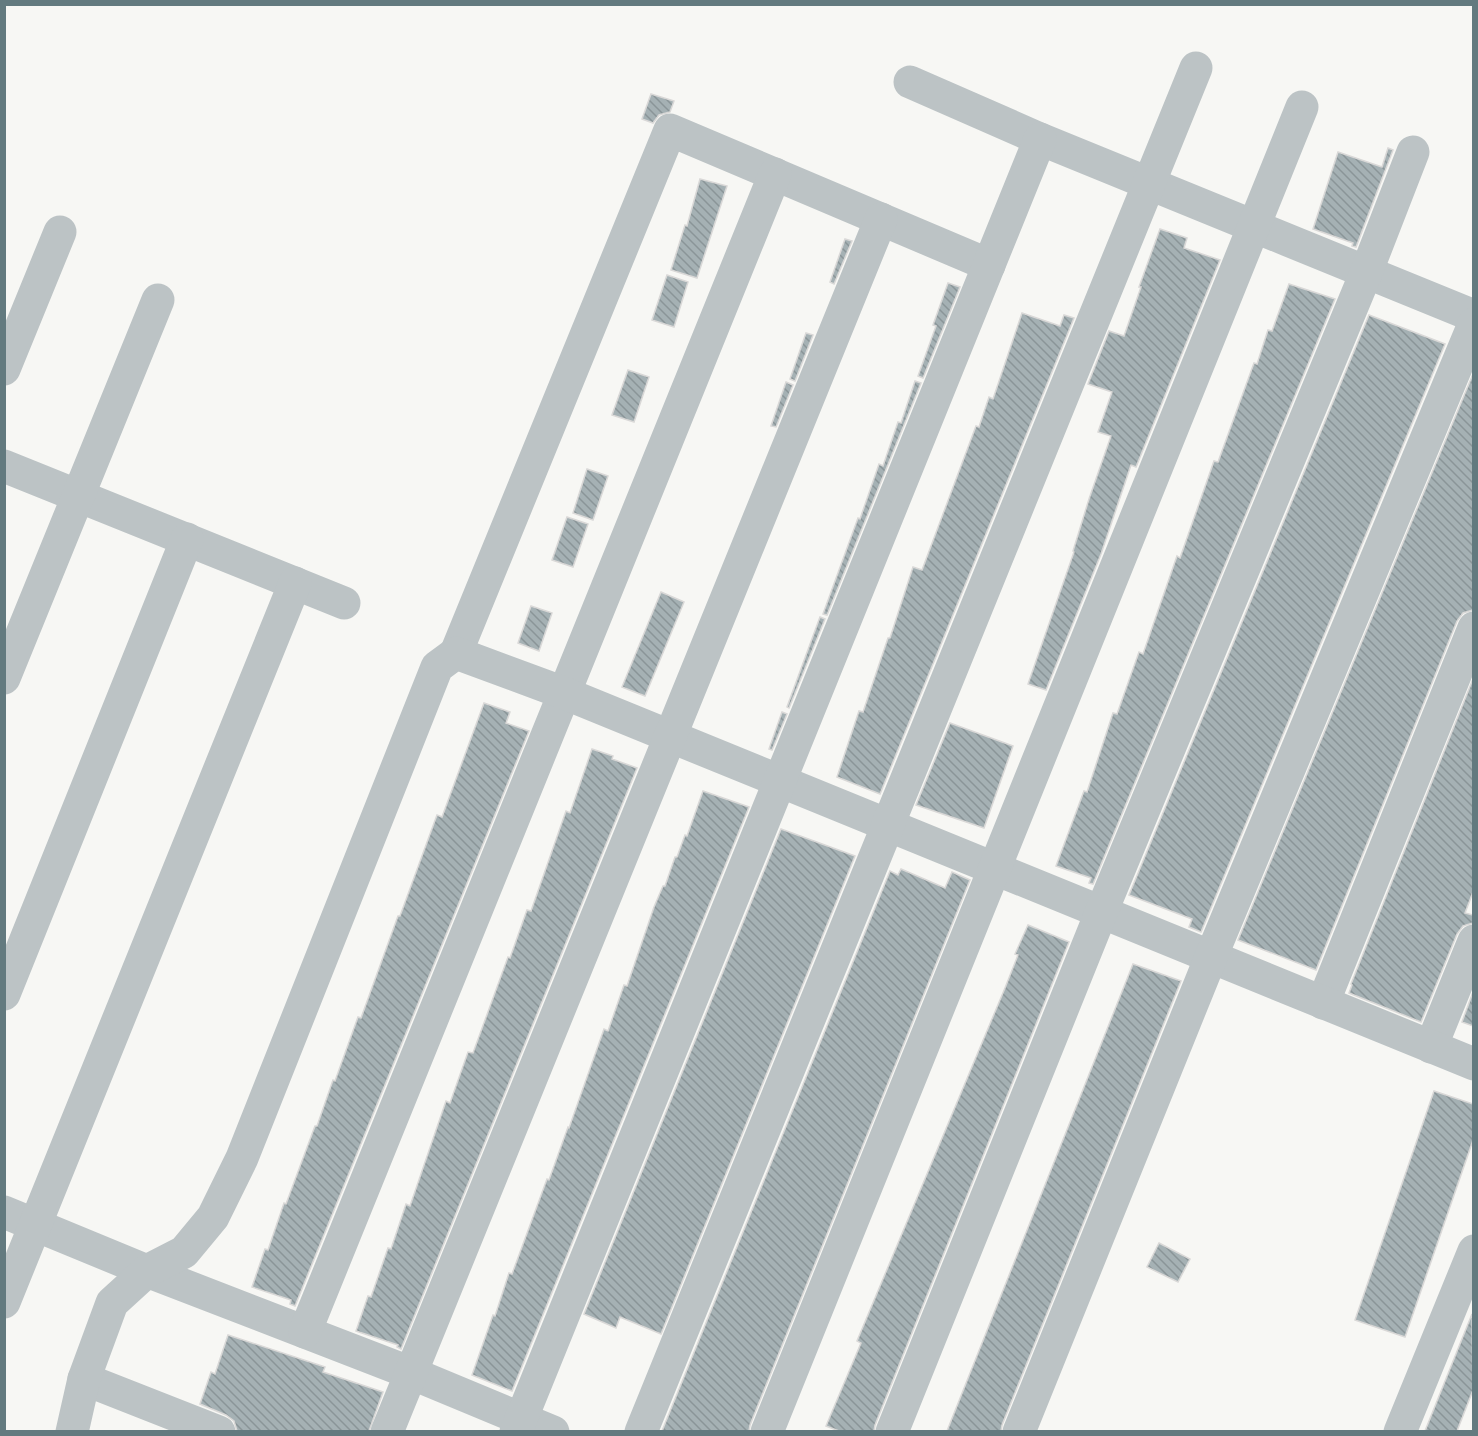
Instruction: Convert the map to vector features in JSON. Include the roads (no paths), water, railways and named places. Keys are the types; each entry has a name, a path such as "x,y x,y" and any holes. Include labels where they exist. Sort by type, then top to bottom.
{"street":[{"path":"641,1431 1196,68"},
{"path":"910,82 1040,139 1473,316"},
{"path":"767,1431 1302,107"},
{"path":"72,1431 84,1379 112,1303 147,1271 184,1252 213,1217 237,1168 437,667 456,653 670,130 989,265"},
{"path":"519,1425 1040,139"},
{"path":"892,1431 1101,913 1366,273 1413,152"},
{"path":"305,1332 775,174"},
{"path":"387,1431 881,219"},
{"path":"4,369 60,232"},
{"path":"4,678 158,300"},
{"path":"1019,1431 1211,957 1473,324"},
{"path":"4,466 344,603"},
{"path":"4,994 187,539"},
{"path":"4,1302 294,583"},
{"path":"1323,1003 1473,628"},
{"path":"456,653 564,693 1473,1064"},
{"path":"1431,1047 1473,941"},
{"path":"4,1212 147,1271 411,1373 519,1425 553,1431"},
{"path":"1400,1431 1473,1251"},
{"path":"84,1379 219,1431"}]}
